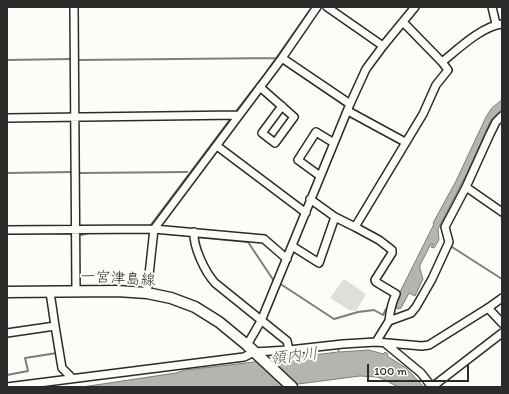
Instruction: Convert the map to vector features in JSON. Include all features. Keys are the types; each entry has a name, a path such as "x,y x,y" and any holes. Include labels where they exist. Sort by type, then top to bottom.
{"main road":[{"name":"一宮津島線","path":"7,292 117,291 147,293 171,298 195,308 219,322 292,387"}],"street":[{"path":"74,7 76,292"},
{"path":"147,293 154,229 282,58 317,7"},
{"path":"327,7 383,46"},
{"path":"253,351 261,320 320,176 366,70 383,46 415,7"},
{"path":"442,62 457,49 480,33 499,24 492,7"},
{"path":"355,227 423,114 436,85 448,70 403,22"},
{"path":"282,58 349,108 405,142"},
{"path":"260,87 282,106 294,117 275,143 262,133 282,106"},
{"path":"7,118 239,116"},
{"path":"389,321 411,313 432,279 449,242 446,227 496,122 502,116"},
{"path":"320,176 298,160 316,132 334,143"},
{"path":"216,146 306,213"},
{"path":"466,187 502,212"},
{"path":"310,200 335,217 379,240 392,250 392,253 374,280 396,294 392,302 393,307 389,321 376,342"},
{"path":"292,246 320,263 335,217"},
{"path":"7,230 154,229 264,239 286,259"},
{"path":"194,232 194,239 210,278 287,341 289,350"},
{"path":"50,292 62,368 72,378"},
{"path":"7,387 244,357 253,351 289,350 376,342 386,344 429,345 502,298"},
{"path":"488,308 502,323"},
{"path":"7,333 55,326"},
{"path":"386,344 420,373 432,387 502,333"}],"shaded area":[{"path":"502,100 502,110 491,120 467,173 438,229 439,240 434,248 431,247 433,244 431,244 420,265 423,279 415,296 409,293 401,308 396,308 396,300 434,224 433,223 456,181 486,117 491,109"},
{"path":"344,279 366,294 356,311 349,310 330,298"},
{"path":"338,348 339,352 369,350 383,354 385,352 388,354 387,356 406,368 424,387 398,387 377,377 360,376 275,387 82,387 176,373 185,370 203,368 204,365 204,368 304,356 304,353 306,356 338,352"}],"waterway":[{"path":"236,111 265,74 312,7"},
{"path":"79,60 276,58"},
{"path":"7,60 71,59"},
{"path":"282,63 345,106"},
{"path":"150,226 231,118"},
{"path":"7,173 72,172"},
{"path":"80,173 187,172"},
{"path":"7,234 70,233 72,236"},
{"path":"81,235 89,233"},
{"path":"104,233 151,233"},
{"path":"157,233 192,236"},
{"path":"196,237 248,242 274,281"},
{"path":"452,247 502,279"},
{"path":"279,283 334,319 358,312 374,310 383,315 386,309"},
{"path":"7,375 28,371 25,358 57,353"}],"water label":[{"name":"領内川","path":"294,357"}]}
